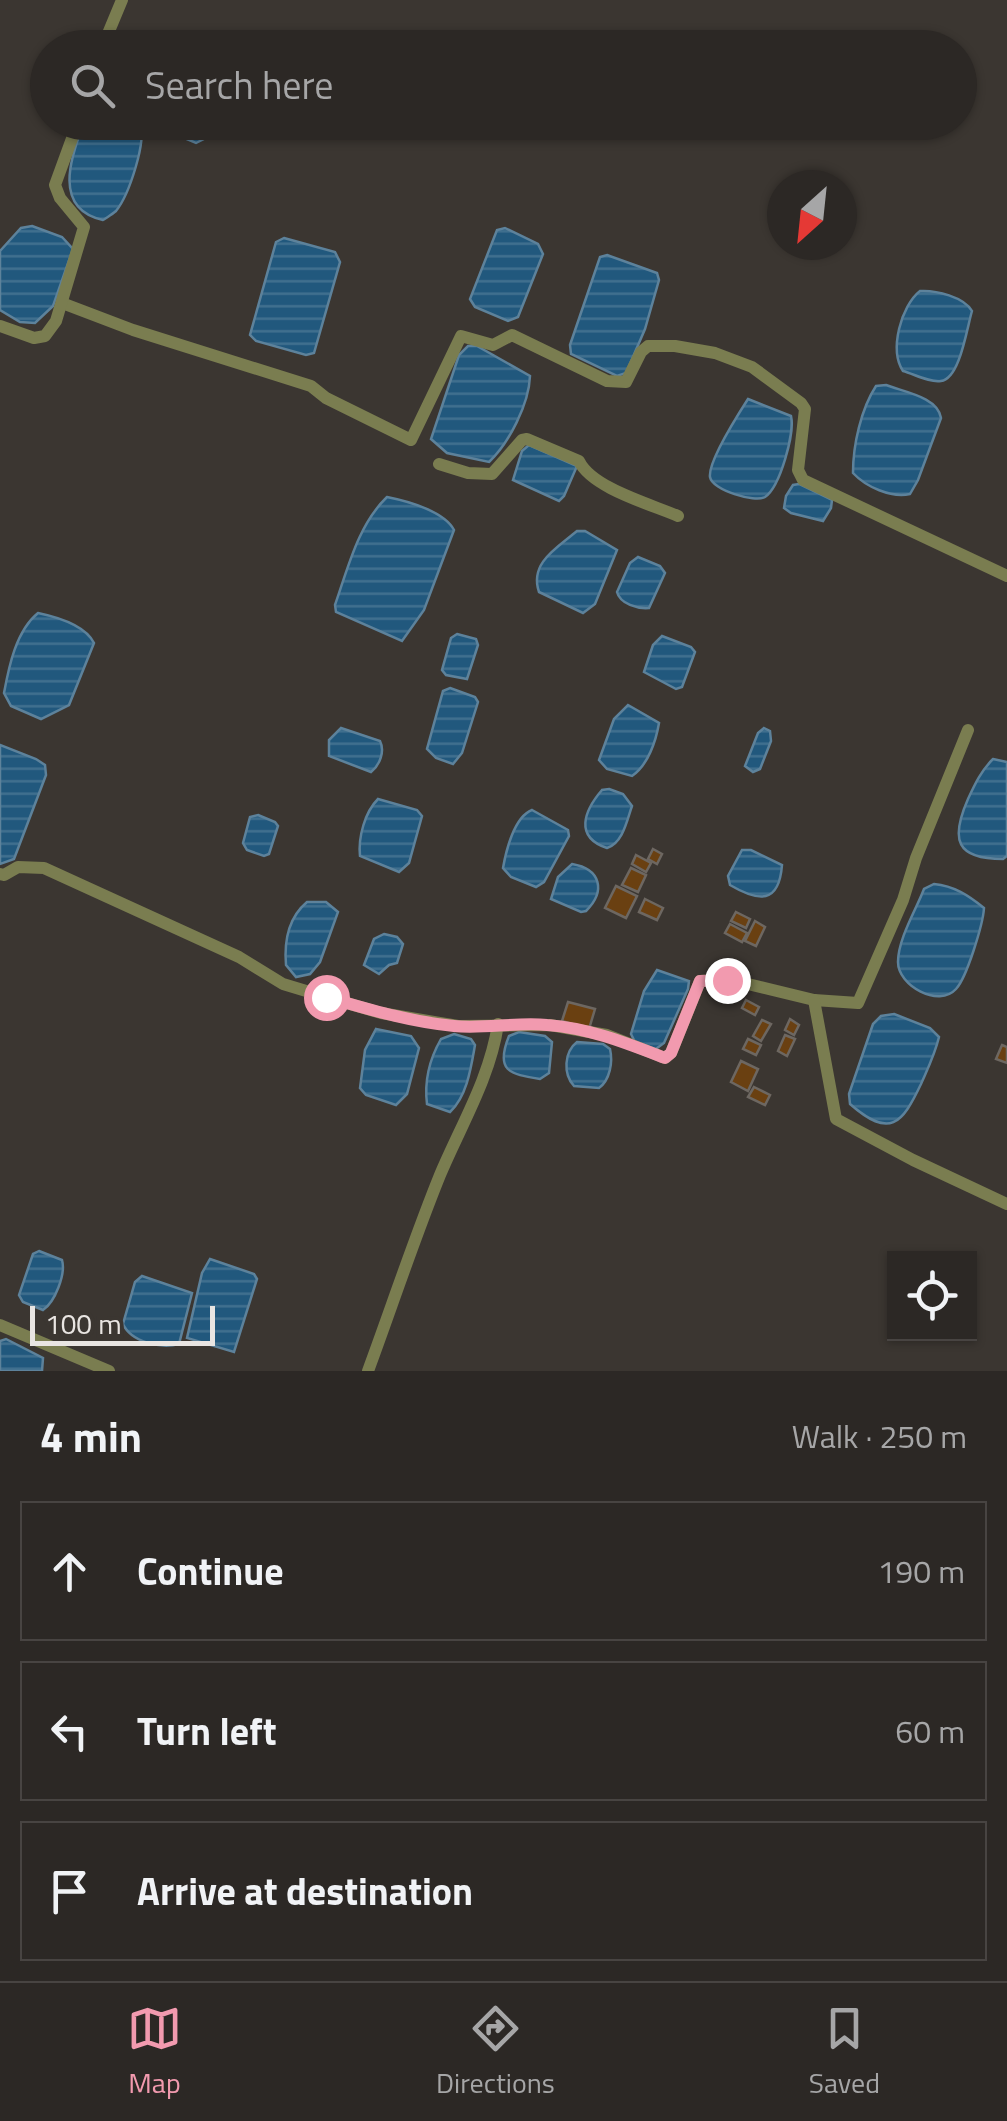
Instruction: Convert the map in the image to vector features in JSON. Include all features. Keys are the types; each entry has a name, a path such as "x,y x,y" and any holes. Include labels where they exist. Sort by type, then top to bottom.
{"street":[{"path":"110,30 122,0"},
{"path":"0,326 34,338 46,336 56,321 84,226 60,198 55,185 71,140"},
{"path":"62,304 311,386 326,398 411,440 461,336 493,345 512,335 621,383 626,382 648,346 715,352 752,367 801,403 805,410 798,470 803,480 1007,576"},
{"path":"439,464 492,474 522,440 528,439 580,461 585,472 597,480 678,516"},
{"path":"0,874 18,867 44,868 240,957 282,984 382,1013 442,1024 550,1025 607,1035 665,1058 671,1053 700,981 727,980 814,1000 858,1003 903,900 968,730"},
{"path":"814,1000 836,1119 1007,1204"},
{"path":"368,1371 426,1208 480,1088 498,1024"},
{"path":"0,1325 110,1371"}],"water":[{"path":"78,140 141,140 121,203 103,220 87,214 71,194"},
{"path":"32,226 62,237 73,249 53,306 35,323 20,322 0,310 0,251 21,228"},
{"path":"505,228 538,244 543,254 518,317 508,321 475,307 470,299 497,230"},
{"path":"284,238 335,252 340,262 314,353 306,355 256,341 250,335 276,242"},
{"path":"607,255 657,273 659,280 645,329 626,373 617,376 571,354 570,345 600,257"},
{"path":"920,291 949,295 972,311 958,362 948,378 941,381 903,371 899,362 899,329 907,307"},
{"path":"468,346 477,346 530,376 517,422 489,462 447,453 431,439 459,355"},
{"path":"886,385 927,400 941,418 910,494 879,490 853,473 856,439 866,405 876,386"},
{"path":"748,399 791,416 792,424 781,471 771,491 760,498 726,491 710,477 719,449"},
{"path":"529,445 577,466 559,501 513,480 522,451"},
{"path":"799,484 832,500 823,521 784,508 786,496 793,485"},
{"path":"387,497 434,512 454,530 424,610 402,641 336,612 335,605 361,534"},
{"path":"577,531 585,531 617,550 595,604 583,613 539,592 537,582 541,564"},
{"path":"638,557 660,566 665,573 649,608 630,605 617,592 630,563"},
{"path":"38,613 77,627 94,643 69,705 41,719 11,706 4,693 19,639"},
{"path":"457,634 476,639 478,645 467,679 446,675 442,670 451,638"},
{"path":"662,636 695,652 682,687 676,689 644,672 653,645"},
{"path":"450,688 475,697 478,702 462,753 453,764 436,758 427,749 443,691"},
{"path":"628,705 659,723 643,766 632,776 607,769 599,760 614,719"},
{"path":"341,728 380,741 381,758 371,772 329,756 329,740"},
{"path":"764,728 770,731 771,741 760,769 753,772 745,766 758,733"},
{"path":"0,745 36,759 45,765 46,775 14,859 0,864"},
{"path":"993,759 1007,762 1007,856 1003,859 967,851 959,836 968,799"},
{"path":"602,790 623,794 632,806 621,836 607,848 590,837 585,823 596,798"},
{"path":"378,799 417,810 422,816 409,863 399,872 360,856 363,825"},
{"path":"532,810 568,830 569,836 544,882 536,887 511,877 503,868 516,827"},
{"path":"258,815 278,826 269,854 264,856 247,850 243,843 250,817"},
{"path":"742,850 751,850 782,865 772,893 750,895 730,885 728,876"},
{"path":"572,864 589,871 597,882 596,896 586,911 551,899 558,877"},
{"path":"934,884 960,892 984,908 974,950 960,983 949,994 940,996 912,986 898,962 904,934 924,889"},
{"path":"307,902 326,902 338,912 320,962 310,974 296,977 286,965 287,939 295,915"},
{"path":"384,934 397,937 403,944 397,963 379,974 364,965 374,939"},
{"path":"657,970 689,981 664,1043 653,1051 635,1042 631,1034 644,991"},
{"path":"894,1014 930,1028 939,1037 908,1109 885,1124 850,1104 849,1094 873,1024 881,1016"},
{"path":"376,1029 411,1036 419,1048 407,1094 396,1105 366,1095 360,1088 365,1050"},
{"path":"519,1032 545,1036 552,1042 549,1073 540,1079 520,1075 504,1064 509,1036"},
{"path":"454,1034 471,1039 475,1045 464,1090 450,1112 427,1104 426,1087 428,1070 441,1039"},
{"path":"577,1042 603,1044 610,1049 610,1070 599,1088 574,1086 570,1081 567,1057"},
{"path":"39,1251 62,1260 63,1266 55,1294 43,1310 23,1302 19,1295 33,1254"},
{"path":"210,1259 254,1274 257,1279 234,1352 187,1338 202,1273"},
{"path":"142,1276 192,1293 179,1344 147,1343 123,1324 135,1282"},
{"path":"6,1339 43,1358 42,1371 0,1371 0,1341"}],"building":[{"path":"653,849 662,854 657,864 648,859"},
{"path":"636,855 651,863 646,872 632,864"},
{"path":"631,868 646,875 638,892 622,885"},
{"path":"616,886 637,896 626,918 605,908"},
{"path":"645,899 663,908 657,920 639,912"},
{"path":"736,912 750,919 746,928 731,921"},
{"path":"755,921 765,927 756,946 745,941"},
{"path":"730,924 747,933 742,942 725,933"},
{"path":"746,1000 759,1007 755,1015 742,1008"},
{"path":"568,1002 595,1009 589,1029 562,1021"},
{"path":"790,1019 799,1025 794,1035 785,1030"},
{"path":"762,1020 771,1024 761,1041 753,1036"},
{"path":"785,1035 795,1039 787,1056 778,1051"},
{"path":"748,1039 761,1045 756,1055 743,1049"},
{"path":"1002,1045 1007,1047 1007,1063 996,1059"},
{"path":"741,1061 758,1069 748,1091 731,1082"},
{"path":"754,1087 770,1095 765,1105 748,1097"}],"route":[{"path":"326,997 426,1022 458,1026 550,1025 607,1035 665,1058 671,1053 700,981 727,980"}]}
